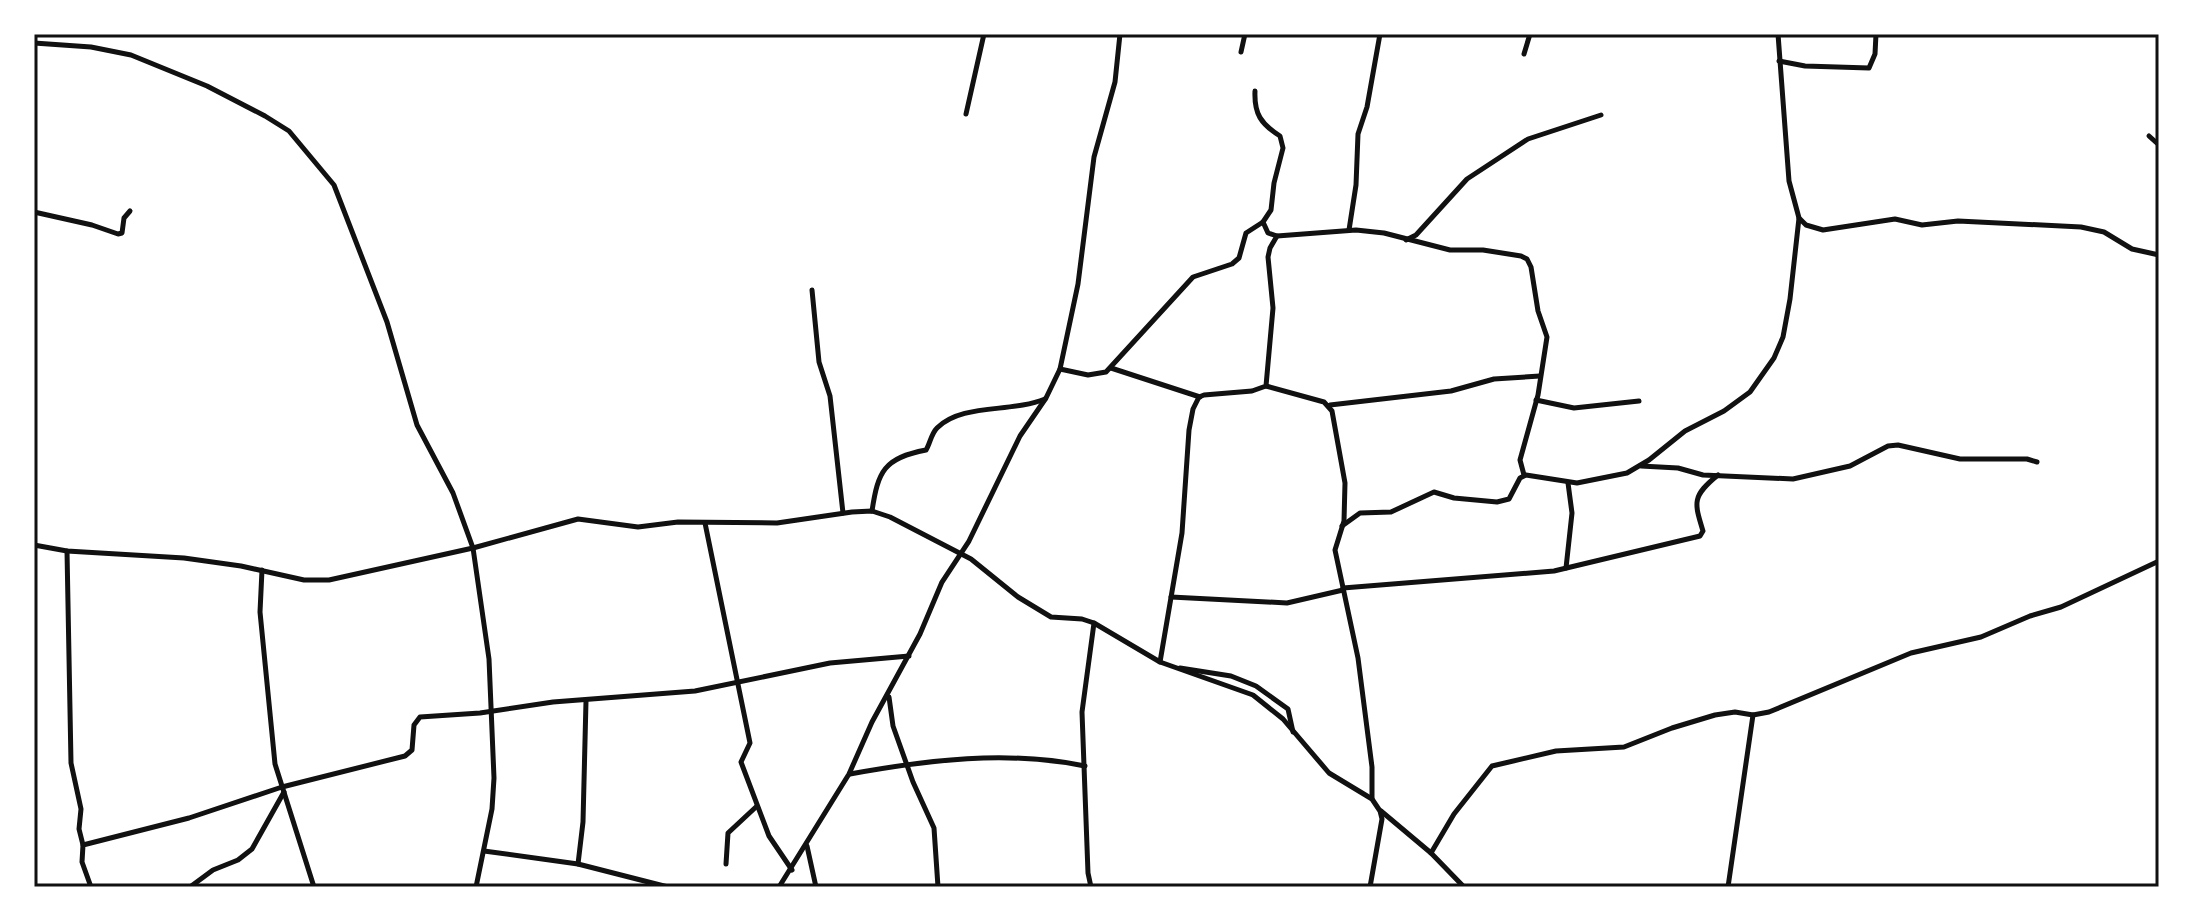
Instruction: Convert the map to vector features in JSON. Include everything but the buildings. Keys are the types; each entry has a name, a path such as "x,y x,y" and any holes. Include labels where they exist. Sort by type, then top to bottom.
{"street":[{"path":"966,114 984,34"},
{"path":"779,887 849,774 872,722 909,656 942,582 961,554 1020,436 1046,398 1060,369 1078,284 1094,157 1115,82 1120,34"},
{"path":"1241,52 1245,34"},
{"path":"1349,230 1356,185 1358,134 1367,107 1380,34"},
{"path":"1524,54 1530,34"},
{"path":"1524,475 1568,483 1608,479 1640,466 1685,431 1736,403 1759,381 1783,337 1799,218 1789,181 1778,34"},
{"path":"1779,61 1805,66 1869,68 1875,54 1876,34"},
{"path":"34,43 114,51 178,73 289,131 334,185 387,322 417,425 453,493 473,548 484,612 494,778 476,887"},
{"path":"1060,369 1098,375 1110,368 1193,277 1232,264 1239,258 1246,233 1263,222 1271,210 1283,143 1280,136 1267,128 1257,115 1255,91"},
{"path":"1405,240 1416,235 1467,179 1528,139 1601,115"},
{"path":"2149,136 2159,145"},
{"path":"34,212 121,234 124,218 130,211"},
{"path":"1799,218 1813,228 1823,230 1895,219 1922,225 1958,221 2081,227 2104,232 2132,249 2159,255"},
{"path":"1263,222 1268,233 1277,236 1349,230 1384,233 1450,250 1483,250 1521,256 1527,259 1531,267 1538,311 1547,337 1536,400 1520,460 1524,475 1511,496 1504,500 1454,498 1434,492 1391,512 1360,513 1342,526"},
{"path":"1266,386 1273,308 1268,257 1277,236"},
{"path":"812,290 819,362 830,396 843,513"},
{"path":"1110,368 1200,397 1252,391 1266,386 1330,405 1451,391 1494,379 1540,376"},
{"path":"1160,662 1182,533 1186,445 1193,409 1200,397"},
{"path":"872,511 876,487 887,466 904,454 926,450 936,430 950,419 974,411 1021,407 1046,398"},
{"path":"1536,400 1574,408 1639,401"},
{"path":"1330,405 1344,469 1342,526 1334,545 1361,678 1372,767 1372,799"},
{"path":"1640,466 1665,467 1703,475 1793,479 1850,466 1888,446 1898,445 1960,459 2027,459 2037,462"},
{"path":"1171,597 1287,603 1343,589 1507,576 1566,568 1700,536 1703,531 1696,498 1718,475"},
{"path":"1566,568 1572,513 1568,483"},
{"path":"34,545 67,551 184,558 304,580 329,580 473,548 578,519 638,527 777,523 872,511 890,517 961,554 1047,615 1056,619 1082,619 1094,623 1160,662 1253,695 1283,719 1329,773 1372,799 1380,811 1431,853 1464,887"},
{"path":"705,523 750,743 741,762 775,847 792,870"},
{"path":"67,551 71,763 81,809 82,862 91,887"},
{"path":"1431,853 1454,814 1492,766 1556,751 1624,747 1715,715 1769,712 1911,653 1981,637 2030,616 2061,607 2159,561"},
{"path":"262,570 260,612 275,764 314,887"},
{"path":"1091,887 1088,873 1084,692 1094,623"},
{"path":"83,845 189,818 410,754 414,725 420,717 492,712 553,702 695,691 830,663 909,656"},
{"path":"1175,668 1209,671 1256,686 1288,709 1293,732"},
{"path":"889,694 890,714 906,765 934,828 938,887"},
{"path":"578,864 583,822 586,701"},
{"path":"1728,887 1753,715"},
{"path":"849,774 906,765 1015,757 1085,766"},
{"path":"190,887 213,870 238,860 252,849 283,789"},
{"path":"726,864 728,833 757,806"},
{"path":"1370,887 1380,830 1380,811"},
{"path":"807,845 816,887"},
{"path":"484,851 578,864 668,887"}]}
